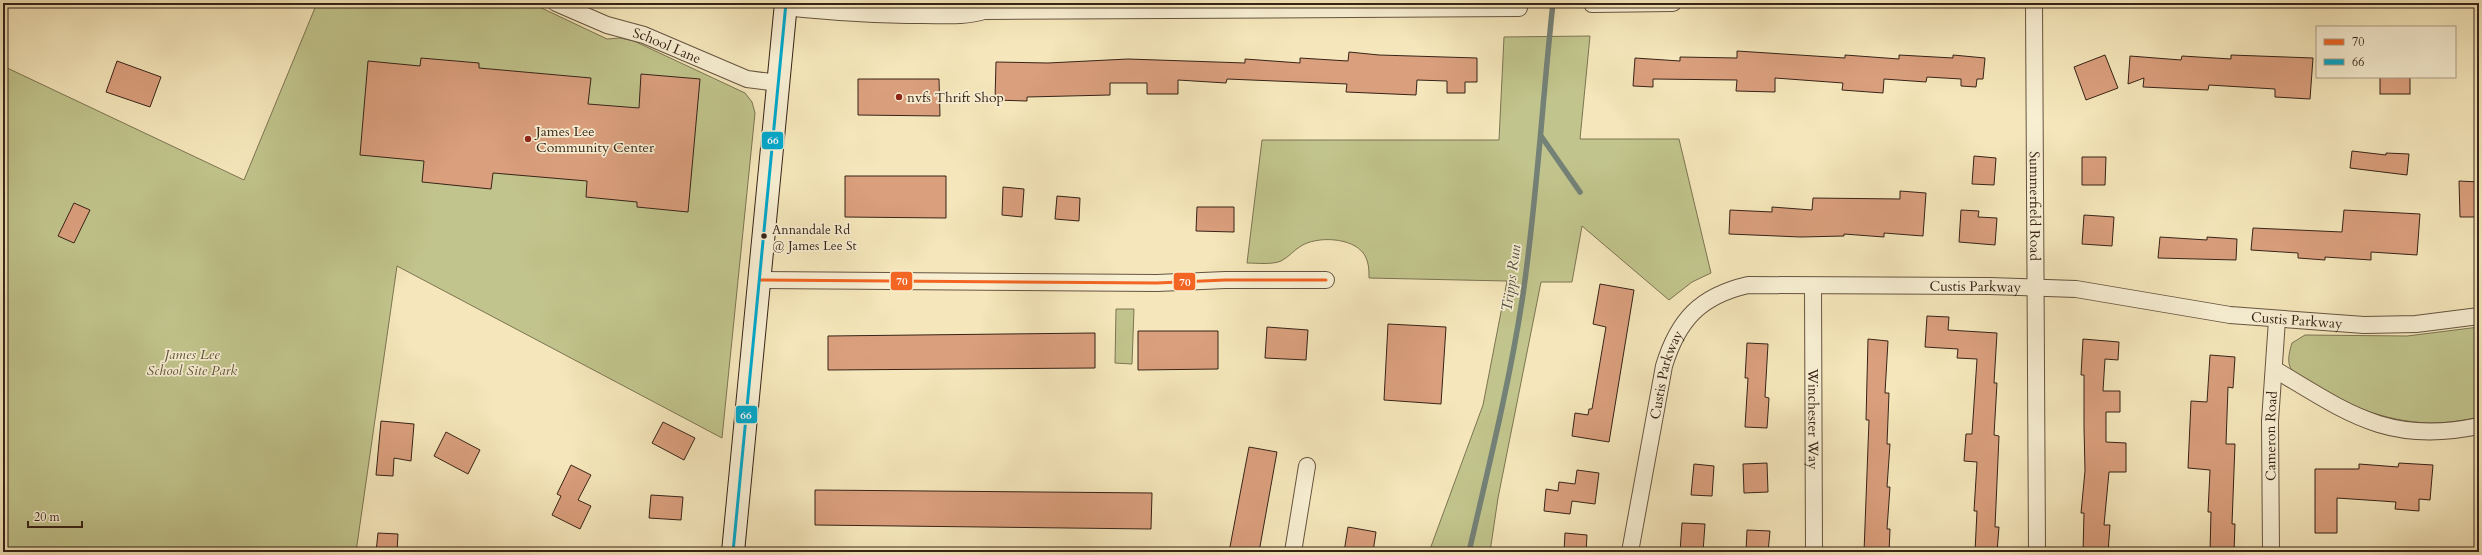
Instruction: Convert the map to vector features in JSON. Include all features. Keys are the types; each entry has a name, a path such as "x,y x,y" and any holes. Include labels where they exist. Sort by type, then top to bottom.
{"main road":[{"path":"733,552 786,5"}],"street":[{"name":"School Lane","path":"556,3 607,25 644,35 746,79 778,83"},
{"path":"1592,4 1673,3"},
{"name":"Summerfield Road","path":"2034,3 2037,552"},
{"path":"786,5 887,15 971,15 984,11 1147,6 1388,6 1520,8"},
{"path":"760,280 1158,283 1226,280 1326,280"},
{"name":"Custis Parkway","path":"1630,552 1664,366 1671,345 1682,324 1706,301 1729,290 1748,286 2076,289 2230,315 2278,320 2364,325 2416,324 2479,316"},
{"name":"Winchester Way","path":"1813,286 1814,552"},
{"name":"Cameron Road","path":"2271,552 2270,421 2278,320"},
{"path":"2274,369 2368,422 2394,429 2422,432 2455,431 2479,426"},
{"path":"1293,552 1307,466"}],"green space":[{"name":"James Lee School Site Park","path":"317,3 531,3 607,39 620,38 634,41 745,93 752,102 755,113 722,438 397,266 356,552 3,552 3,66 244,180"},
{"path":"1590,36 1580,139 1679,139 1711,273 1692,282 1669,300 1582,226 1572,282 1541,282 1498,498 1490,552 1429,552 1483,405 1507,281 1369,278 1369,269 1366,257 1359,248 1343,241 1334,240 1308,243 1298,248 1281,261 1268,263 1247,263 1262,140 1499,140 1504,37"},
{"path":"1116,309 1134,309 1132,364 1115,363"},
{"path":"2479,327 2479,417 2460,421 2428,423 2412,422 2381,415 2351,405 2296,374 2289,364 2289,355 2292,343 2305,335 2407,336"}],"building":[{"path":"1737,51 1845,58 1845,55 1899,59 1899,55 1953,58 1953,55 1985,58 1983,79 1977,79 1976,87 1961,86 1961,79 1927,77 1926,82 1884,79 1883,93 1842,90 1843,83 1775,78 1775,92 1736,91 1737,80 1653,79 1653,87 1633,86 1635,58 1680,61 1680,57 1737,58"},
{"path":"1349,52 1379,55 1477,58 1477,82 1465,82 1465,93 1447,93 1447,81 1417,80 1416,95 1346,92 1347,84 1227,79 1226,83 1178,80 1178,94 1147,94 1147,83 1110,83 1110,95 1027,97 1027,101 995,100 996,62 1048,63 1128,59 1245,63 1245,59 1300,63 1300,58 1348,61"},
{"path":"2105,55 2118,88 2086,100 2074,67"},
{"path":"2231,55 2313,58 2310,99 2275,97 2275,89 2209,85 2208,90 2143,87 2144,78 2128,84 2130,56 2181,60 2182,56 2231,59"},
{"name":"James Lee Community Center","path":"421,58 479,63 479,68 591,78 588,104 639,108 641,74 700,79 688,212 637,207 637,202 586,197 587,181 493,173 491,189 422,182 424,161 360,155 368,61 420,66"},
{"path":"117,61 161,77 150,107 106,92"},
{"path":"2380,78 2410,78 2410,94 2380,94"},
{"name":"nvfs Thrift Shop","path":"858,79 939,79 940,116 858,115"},
{"path":"2352,151 2386,155 2386,153 2409,154 2407,175 2350,168"},
{"path":"1974,156 1996,158 1994,185 1972,184"},
{"path":"2082,157 2106,157 2105,185 2082,185"},
{"path":"845,176 946,176 946,218 845,217"},
{"path":"2459,181 2479,182 2479,217 2460,217"},
{"path":"1003,187 1024,189 1022,217 1002,215"},
{"path":"1900,191 1926,193 1923,236 1884,233 1884,237 1844,234 1844,236 1801,237 1729,234 1730,210 1772,212 1772,207 1812,210 1813,198 1900,199"},
{"path":"1057,196 1080,198 1079,221 1055,219"},
{"path":"74,203 90,210 74,243 58,236"},
{"path":"1197,207 1234,207 1234,232 1196,231"},
{"path":"1961,210 1979,211 1978,217 1997,218 1995,245 1959,242"},
{"path":"2344,210 2420,214 2417,255 2371,252 2371,260 2325,257 2325,260 2298,258 2298,253 2251,250 2253,228 2342,232"},
{"path":"2084,215 2114,217 2112,246 2082,244"},
{"path":"2160,237 2207,240 2207,237 2237,239 2236,260 2158,258"},
{"path":"1600,284 1634,290 1609,442 1572,436 1575,413 1588,415 1589,409 1592,409 1606,327 1593,324"},
{"path":"1927,316 1949,317 1948,330 1997,333 1994,383 1997,383 1994,435 1999,436 1995,527 1999,527 1997,552 1975,552 1977,511 1974,511 1977,462 1964,461 1966,434 1972,434 1977,359 1957,358 1958,349 1925,347"},
{"path":"1388,324 1446,327 1441,404 1384,400"},
{"path":"1267,327 1308,330 1306,360 1265,358"},
{"path":"1138,331 1218,331 1218,369 1138,370"},
{"path":"1095,333 1095,368 828,370 828,336"},
{"path":"1868,339 1888,341 1885,393 1889,393 1887,444 1890,444 1887,487 1890,487 1887,529 1890,529 1889,552 1864,552 1869,420 1866,420"},
{"path":"2083,339 2119,342 2118,360 2105,359 2103,391 2120,391 2120,412 2106,412 2106,442 2126,443 2126,472 2109,472 2104,525 2110,525 2108,552 2083,552 2084,513 2081,513 2085,471 2084,375 2081,375"},
{"path":"1747,343 1768,344 1765,397 1769,398 1767,428 1745,427 1748,378 1745,378"},
{"path":"2210,355 2235,357 2233,388 2228,387 2226,444 2235,444 2232,524 2235,524 2234,552 2210,552 2211,512 2208,512 2210,470 2188,468 2191,401 2207,402"},
{"path":"381,421 414,424 411,461 394,458 393,476 376,475"},
{"path":"663,422 695,438 684,460 652,443"},
{"path":"446,432 480,450 468,474 434,456"},
{"path":"1249,447 1277,452 1259,552 1229,552"},
{"path":"1767,463 1768,492 1744,493 1743,464"},
{"path":"2399,463 2433,465 2430,500 2419,499 2419,511 2395,509 2396,502 2337,498 2337,533 2315,533 2315,469 2359,469 2359,464 2398,467"},
{"path":"1694,464 1714,466 1712,496 1691,495"},
{"path":"571,465 591,475 578,500 591,506 580,529 552,515 561,496 557,494"},
{"path":"1577,470 1599,473 1595,504 1572,501 1570,514 1544,511 1546,489 1558,491 1559,482 1575,484"},
{"path":"815,490 1152,493 1151,529 815,525"},
{"path":"651,495 683,497 681,520 649,518"},
{"path":"1682,523 1705,524 1703,552 1680,552"},
{"path":"1348,527 1376,532 1373,552 1344,552"},
{"path":"1747,530 1770,531 1768,552 1746,552"},
{"path":"378,533 398,534 397,552 376,552"},
{"path":"1565,533 1587,535 1586,552 1564,552"}],"waterway":[{"name":"Tripps Run","path":"1469,552 1505,395 1522,301 1536,189 1553,3"},
{"path":"1541,136 1580,192"}],"transit line":[{"name":"66","path":"733,552 786,3"},
{"name":"70","path":"760,280 1157,283 1225,280 1326,280"}],"place":[{"name":"nvfs Thrift Shop","path":"899,97"},
{"name":"James Lee Community Center","path":"528,139"},
{"name":"Annandale Rd @ James Lee St","path":"764,236"}]}
